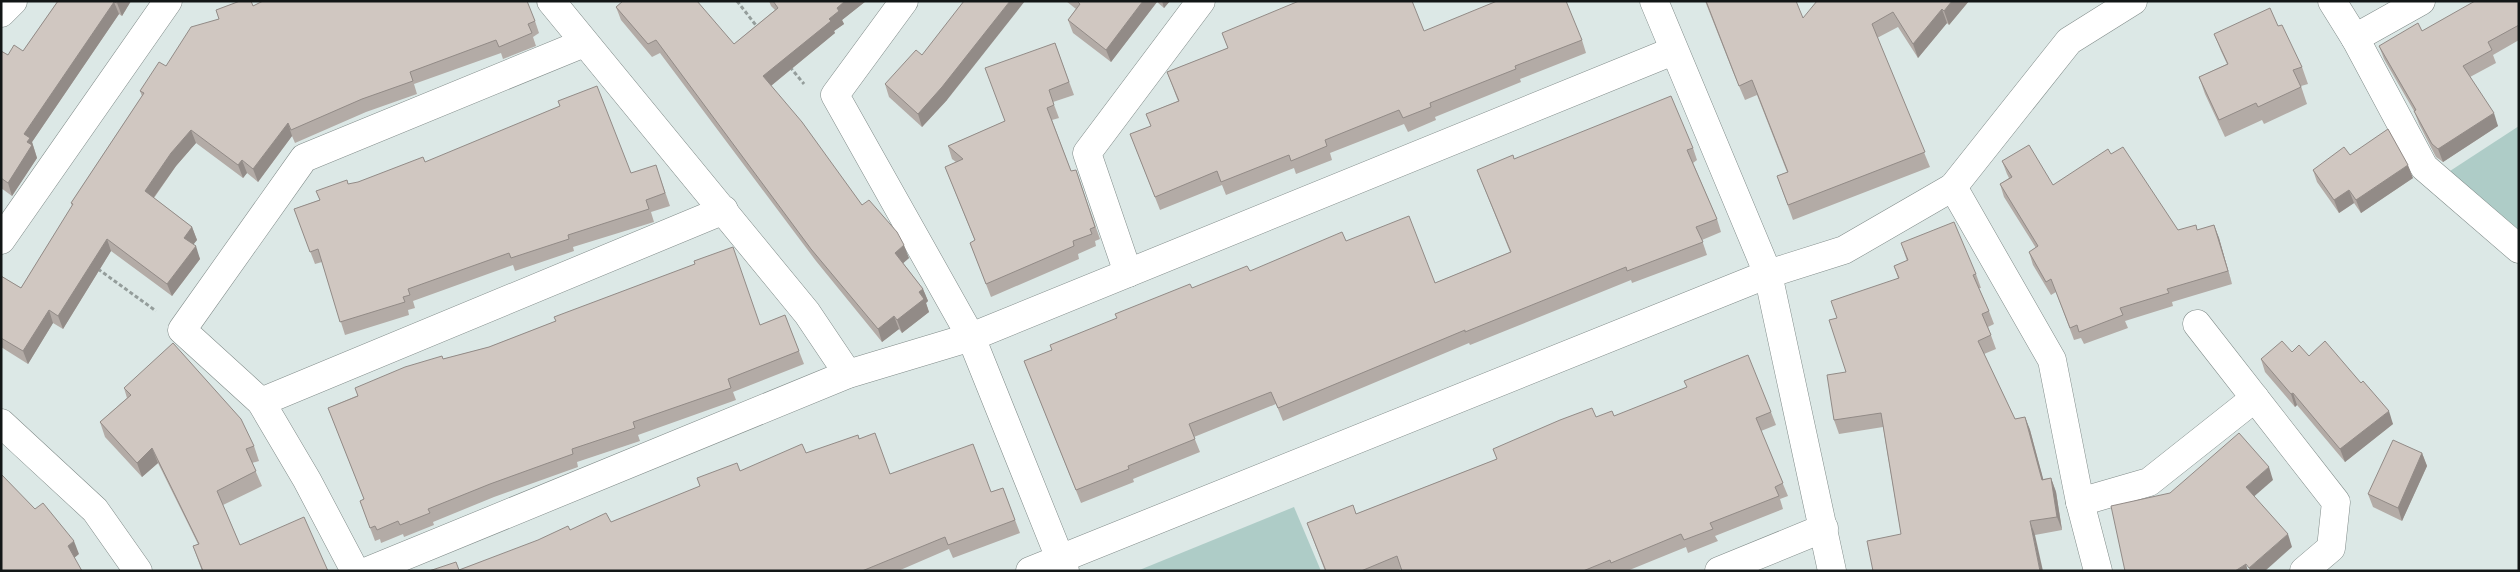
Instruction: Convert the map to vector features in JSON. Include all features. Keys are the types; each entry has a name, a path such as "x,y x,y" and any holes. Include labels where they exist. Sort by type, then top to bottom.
{"street":[{"path":"1,13 13,1"},
{"path":"1,240 168,1"},
{"path":"550,1 808,313 848,374"},
{"path":"904,1 835,95 970,337 1062,565"},
{"path":"1128,273 1087,153 1202,1"},
{"path":"1654,1 1673,51 1768,274 1832,571"},
{"path":"1030,571 1062,565 1768,274 1844,250 1953,187 2069,41 2133,1"},
{"path":"2332,1 2355,38 2424,167 2519,250"},
{"path":"2355,38 2421,1"},
{"path":"355,571 307,480 261,402 182,330 304,158 584,43"},
{"path":"368,571 848,374 970,337 1673,51"},
{"path":"1953,187 2052,360 2080,502 2098,571"},
{"path":"261,402 724,210"},
{"path":"2197,324 2336,502 2331,548 2304,571"},
{"path":"2080,502 2149,482 2255,398"},
{"path":"1,423 95,510 138,571"},
{"path":"1719,571 1824,528"}],"path":[{"path":"737,1 761,31"},
{"path":"785,61 809,91"},
{"path":"93,266 182,330"}],"green space":[{"path":"2519,126 2519,232 2450,171"},
{"path":"1294,507 1321,571 1137,571"}],"building":[{"path":"58,1 118,1 117,3 114,2 24,134 30,138 27,142 32,145 8,183 1,178 1,51 8,55 14,45 23,51"},
{"path":"240,1 251,1 253,6 263,1 527,1 535,21 528,24 532,33 499,47 496,40 410,72 413,81 362,99 291,130 288,123 253,169 242,160 238,165 191,130 171,153 145,191 192,227 184,238 196,246 167,284 107,239 58,316 49,310 23,351 1,338 1,276 21,288 73,204 71,203 144,93 140,91 159,62 166,66 191,27 219,19 216,10"},
{"path":"623,1 697,1 734,44 778,8 773,1 845,1 837,8 839,11 829,19 831,21 763,76 802,122 862,205 869,200 897,232 904,245 895,253 923,289 919,292 924,299 897,320 894,316 878,329 811,249 656,40 648,44 616,7"},
{"path":"964,1 1010,1 942,87 918,114 885,84 916,50 922,55"},
{"path":"1077,1 1143,1 1106,50 1068,20 1080,4"},
{"path":"1299,1 1412,1 1424,31 1497,1 1566,1 1582,40 1515,66 1516,69 1430,103 1431,107 1403,118 1399,110 1325,140 1327,146 1291,161 1289,155 1221,182 1217,171 1155,197 1130,134 1151,126 1146,114 1179,101 1167,72 1228,48 1222,33"},
{"path":"1706,1 1796,1 1803,18 1817,1 1952,1 1944,11 1942,9 1913,44 1893,12 1872,24 1925,152 1788,205 1777,176 1788,172 1752,80 1739,86"},
{"path":"2475,1 2519,1 2519,25 2488,42 2492,50 2463,66 2494,113 2438,149 2432,144 2414,111 2416,110 2379,46 2418,23 2422,31"},
{"path":"2270,8 2278,26 2282,25 2302,67 2293,70 2301,87 2258,107 2256,103 2219,120 2199,77 2228,64 2214,34"},
{"path":"1055,43 1069,82 1049,90 1054,105 1047,108 1071,171 1076,170 1095,227 1090,229 1092,234 1073,241 1074,246 986,284 970,243 975,240 945,167 963,159 948,146 1005,121 985,68"},
{"path":"597,86 631,173 656,165 665,193 646,200 649,209 568,235 569,239 511,258 509,253 408,289 410,295 403,297 405,302 340,322 318,249 310,252 294,209 320,200 316,191 347,180 348,184 358,182 423,157 425,162 560,106 558,101"},
{"path":"1671,96 1693,148 1687,150 1717,219 1696,227 1703,242 1627,271 1626,267 1465,332 1465,330 1278,408 1271,392 1189,424 1195,439 1128,466 1129,469 1076,490 1024,361 1052,350 1050,345 1117,318 1115,314 1190,284 1192,288 1247,266 1250,271 1342,232 1346,241 1409,216 1435,283 1511,252 1477,170 1513,155 1514,159"},
{"path":"2388,129 2408,165 2356,200 2349,190 2334,200 2313,170 2344,147 2350,155"},
{"path":"2029,145 2053,185 2108,149 2111,154 2123,147 2178,230 2196,225 2197,230 2214,225 2228,271 2167,289 2169,293 2120,308 2123,315 2079,332 2077,325 2070,328 2051,279 2046,282 2029,252 2038,246 2000,184 2012,177 2002,161"},
{"path":"1954,222 1976,274 1973,275 1989,311 1982,314 1991,335 1978,341 2015,419 2025,417 2042,480 2051,478 2057,517 2030,521 2040,571 1873,571 1867,541 1901,534 1881,413 1834,420 1827,375 1846,372 1829,320 1837,318 1831,301 1899,278 1894,266 1908,260 1901,243"},
{"path":"733,247 760,325 785,315 799,351 728,379 731,388 633,422 635,428 572,449 573,454 428,509 430,513 400,525 398,521 377,530 375,526 370,528 360,501 364,499 328,408 358,396 355,388 405,367 442,356 443,359 489,347 556,321 554,317 695,264 694,261"},
{"path":"2282,341 2292,352 2299,345 2309,356 2325,341 2361,383 2363,381 2389,411 2340,449 2293,393 2291,394 2261,359"},
{"path":"173,343 241,419 254,446 246,449 256,471 217,491 240,545 304,517 328,571 203,571 193,546 199,544 152,448 137,463 100,422 131,395 124,388"},
{"path":"1748,355 1771,412 1756,418 1783,483 1775,487 1779,496 1710,523 1713,529 1684,540 1681,534 1611,563 1610,560 1583,571 1402,571 1397,556 1361,571 1326,571 1307,523 1353,505 1356,514 1497,459 1493,449 1592,408 1596,417 1612,411 1614,416 1687,387 1684,381"},
{"path":"875,433 890,474 973,444 991,492 1003,488 1015,520 948,545 945,537 862,571 429,571 456,562 459,570 538,540 568,526 570,530 606,513 611,522 700,486 697,478 737,463 740,471 802,444 806,453 858,435 859,439"},
{"path":"2239,433 2269,467 2246,487 2288,534 2249,568 2246,564 2235,571 2125,571 2111,506 2170,493"},
{"path":"2393,440 2422,453 2398,508 2368,494"},
{"path":"1,474 35,509 43,503 74,541 68,546 82,571 1,571"}]}
